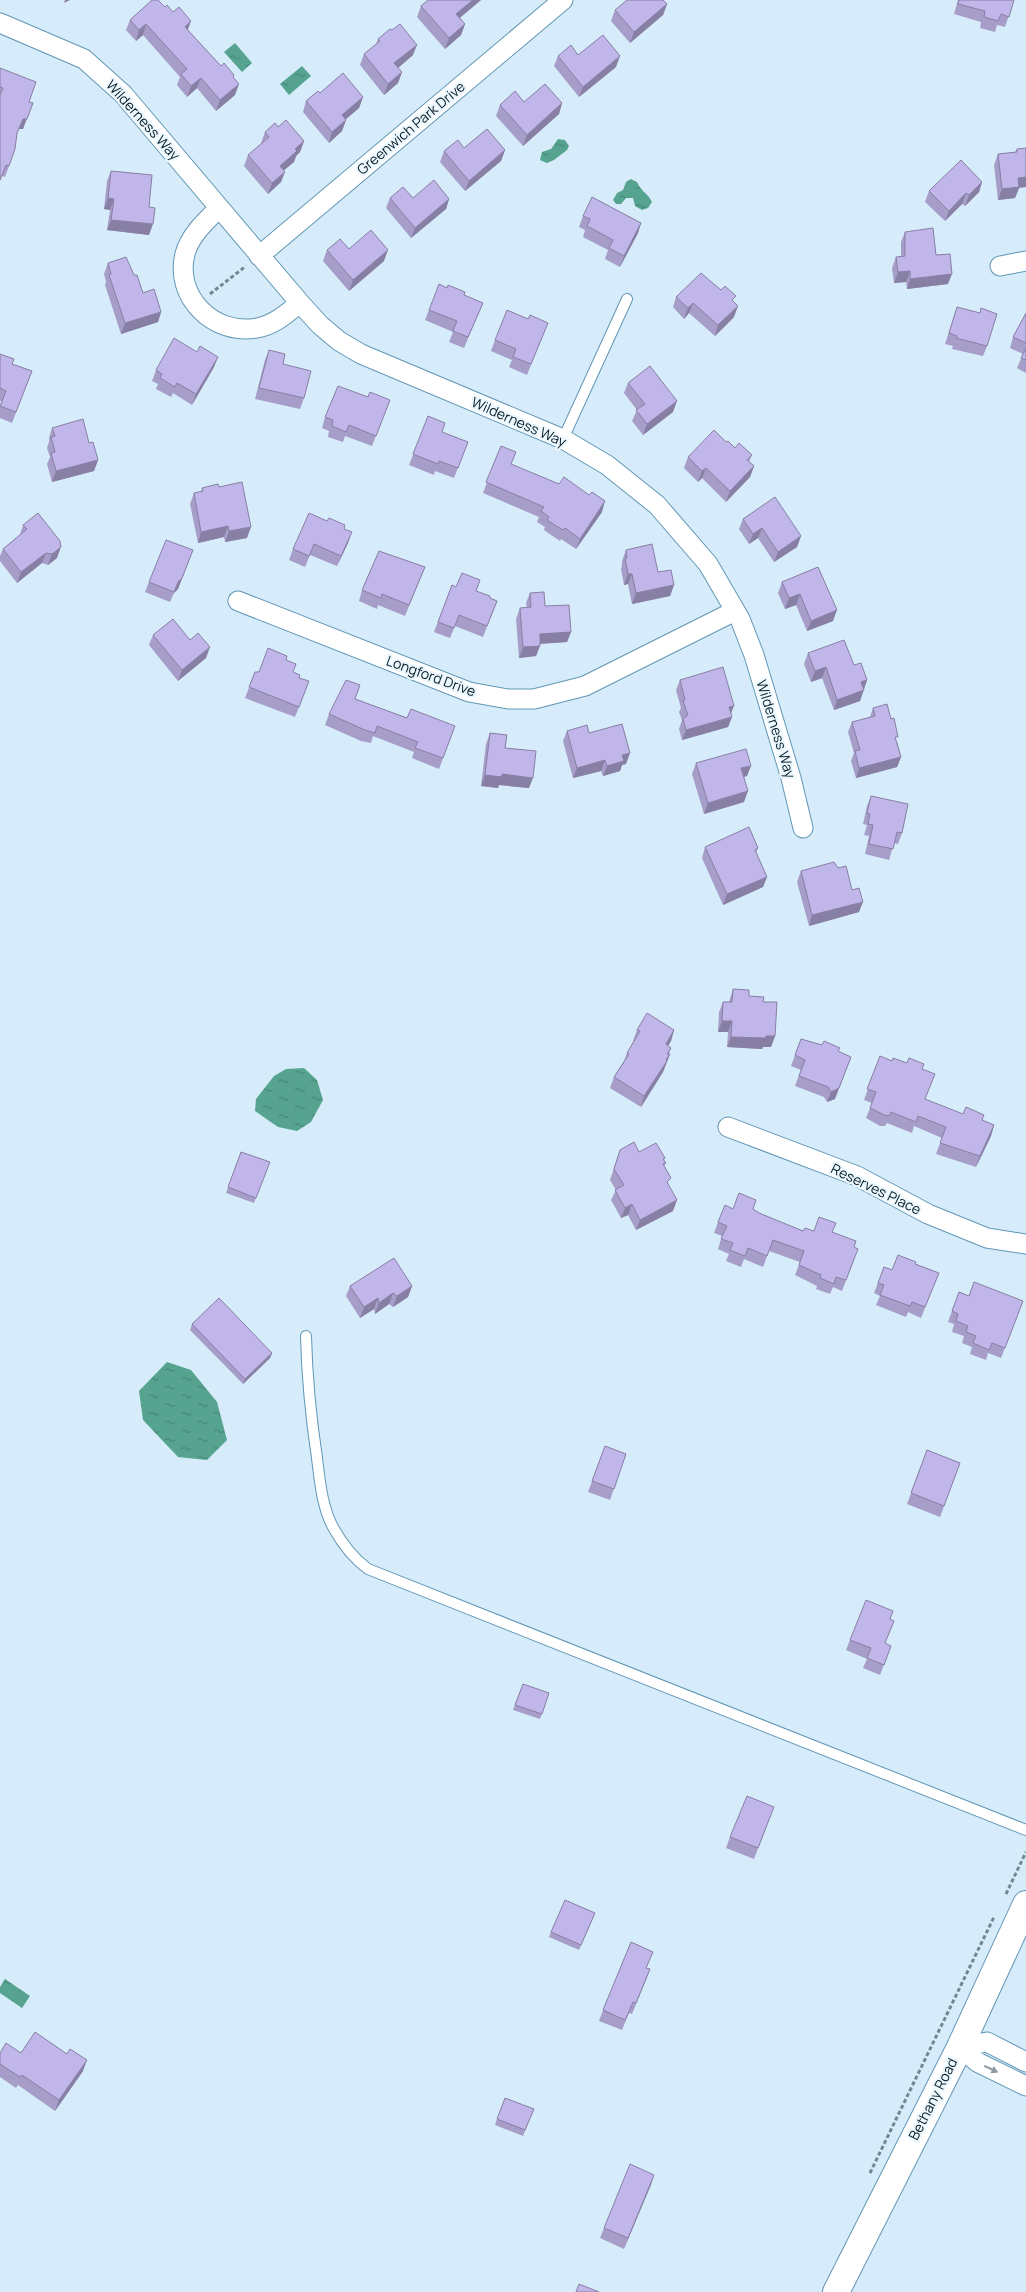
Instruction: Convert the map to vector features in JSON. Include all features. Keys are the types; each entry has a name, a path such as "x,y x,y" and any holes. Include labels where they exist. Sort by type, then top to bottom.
{"main road":[{"name":"Bethany Road","path":"836,2292 960,2047 1015,1901"}],"street":[{"name":"Greenwich Park Drive","path":"259,256 563,0"},
{"name":"Wilderness Way","path":"0,23 84,60 123,94 300,304 326,330 361,354 563,439 607,465 657,505 708,564 735,611 754,655 804,828"},
{"path":"219,208 200,227 185,253 184,280 188,294 196,305 216,323 243,330 270,325 300,304"},
{"path":"1000,266 1026,261"},
{"name":"Longford Drive","path":"238,601 469,692 508,699 534,699 585,686 735,611"},
{"name":"Reserves Place","path":"728,1127 857,1176 928,1214 987,1238 1026,1244"},
{"path":"960,2047 987,2042 1026,2062"},
{"path":"960,2047 977,2062 1026,2086"}],"lane":[{"path":"563,439 627,299"},
{"path":"306,1336 313,1433 327,1512 344,1546 356,1560 368,1569 1026,1830"}],"path":[{"path":"196,305 259,256"},
{"path":"1015,1901 1026,1852"},
{"path":"868,2178 995,1916"}],"water":[{"path":"235,43 252,63 242,72 224,52"},
{"path":"302,66 311,76 289,95 280,84"},
{"path":"558,139 565,140 569,146 567,150 547,163 540,160 542,152 551,149"},
{"path":"631,179 637,182 652,202 648,208 642,210 635,206 633,198 626,198 621,204 616,204 613,200 617,193 623,190 626,182"},
{"path":"304,1068 317,1080 323,1100 311,1122 297,1131 278,1127 255,1111 256,1099 274,1076 286,1069"},
{"path":"167,1362 191,1370 217,1402 227,1440 207,1460 178,1457 143,1420 139,1391"},
{"path":"5,1979 30,1996 22,2008 0,1993 0,1987"}],"building":[{"path":"152,0 158,0 165,7 167,5 173,12 179,7 191,21 185,27 221,66 224,63 239,84 220,100 201,78 191,86 181,74 187,69 146,24 139,30 130,20"},
{"path":"428,0 473,0 456,14 465,24 449,38 421,6"},
{"path":"627,0 663,0 667,4 634,32 615,10"},
{"path":"959,0 1014,0 1009,17 1001,14 998,21 984,17 985,11 958,4"},
{"path":"400,24 417,45 394,63 402,72 388,84 364,54 380,41 378,39 390,29 392,30"},
{"path":"603,35 620,56 583,87 558,56 571,45 578,55"},
{"path":"0,68 36,82 29,102 33,103 27,119 23,119 17,133 15,149 9,166 6,165 0,180 0,95 3,88 0,87"},
{"path":"343,73 363,97 342,115 346,120 332,132 306,101 318,91 320,93"},
{"path":"545,84 562,103 527,135 500,105 515,91 524,102"},
{"path":"286,120 304,141 295,149 297,151 280,166 285,172 272,183 248,155 269,137 265,132 275,123 278,127"},
{"path":"487,129 505,150 469,181 444,151 458,140 464,148"},
{"path":"1026,148 1026,177 1018,178 1019,187 1002,189 998,154 1017,152 1017,149"},
{"path":"961,160 982,182 969,195 966,193 949,211 929,191"},
{"path":"111,171 152,175 149,207 155,208 153,224 111,220 114,199 108,198"},
{"path":"434,180 449,199 415,228 390,198 403,187 413,198"},
{"path":"592,197 641,223 624,256 609,248 613,240 587,226 590,219 583,216"},
{"path":"933,228 936,255 950,254 952,274 910,279 910,271 898,272 896,257 905,256 905,232"},
{"path":"371,230 388,250 353,280 327,250 340,239 349,249"},
{"path":"126,257 134,275 137,275 143,293 154,289 161,312 125,323 109,275 111,274 108,263"},
{"path":"701,273 721,290 725,286 736,296 732,300 738,306 718,325 693,303 688,308 676,297"},
{"path":"439,284 447,288 448,285 465,292 464,295 483,303 468,337 453,331 457,321 429,310"},
{"path":"957,307 980,313 981,308 997,314 987,346 956,338 957,336 949,333"},
{"path":"507,310 528,319 530,315 548,323 531,364 513,357 516,349 495,340"},
{"path":"1026,313 1026,343 1013,337"},
{"path":"174,338 197,352 200,346 218,357 196,394 177,383 175,387 160,378 162,374 156,370"},
{"path":"1026,348 1026,360 1021,358"},
{"path":"269,350 285,354 283,364 311,371 304,398 259,388"},
{"path":"0,354 14,359 12,364 32,371 16,412 0,406 6,391 0,388"},
{"path":"650,366 677,401 647,424 636,410 645,404 628,383"},
{"path":"338,386 368,397 370,392 390,400 376,436 349,425 346,432 332,426 333,420 325,417"},
{"path":"428,416 445,423 442,432 468,442 458,468 439,461 438,464 413,454"},
{"path":"83,419 89,443 93,442 98,460 56,471 51,453 55,452 51,437 55,436 52,428"},
{"path":"714,430 735,448 739,443 752,455 747,460 754,466 730,491 706,468 702,471 688,457"},
{"path":"501,446 516,452 511,464 559,484 564,477 589,495 592,492 605,501 580,539 565,528 563,530 547,520 549,517 541,511 544,507 486,482"},
{"path":"242,482 251,527 229,531 228,526 201,532 194,493 203,491 202,488 218,484 219,487"},
{"path":"775,497 801,536 778,552 762,528 753,534 743,519"},
{"path":"38,513 60,541 61,547 52,554 46,553 21,572 3,549 27,529 23,525"},
{"path":"309,513 327,521 329,518 345,525 344,529 352,532 341,556 314,544 309,556 293,549"},
{"path":"166,540 193,550 182,578 174,592 149,582"},
{"path":"652,544 658,572 671,570 674,585 636,593 632,574 628,574 625,558 627,558 626,550"},
{"path":"379,551 425,567 409,605 382,594 381,598 362,590"},
{"path":"818,567 837,610 811,621 800,594 789,598 782,582"},
{"path":"462,573 480,580 476,591 490,596 490,598 497,601 487,626 459,615 454,628 438,622 452,585 456,587"},
{"path":"544,592 545,606 569,605 571,632 540,634 540,646 523,647 520,608 531,607 530,593"},
{"path":"173,619 190,640 198,633 210,647 182,670 153,635"},
{"path":"844,640 854,665 861,663 867,680 861,682 864,690 837,700 826,667 815,671 808,653"},
{"path":"268,648 287,656 286,660 296,664 293,672 300,675 299,678 309,681 299,707 249,687 255,672 259,672"},
{"path":"723,667 734,706 729,707 732,717 686,730 683,719 688,715 683,701 685,700 680,680"},
{"path":"346,680 360,685 355,699 407,718 411,709 455,726 443,758 415,748 418,742 377,726 375,733 329,714"},
{"path":"887,704 891,719 894,718 898,737 895,737 901,757 859,768 855,751 860,750 852,722 875,716 873,708"},
{"path":"622,724 630,753 622,755 624,761 607,766 605,760 577,768 567,731 587,725 589,733"},
{"path":"490,733 507,735 505,748 536,751 533,778 502,774 502,777 485,775"},
{"path":"746,749 751,766 741,768 748,791 708,803 696,763"},
{"path":"871,796 908,804 902,833 897,832 893,849 869,844 873,825 868,824 870,814 867,813"},
{"path":"749,827 758,848 755,850 767,877 727,894 705,847"},
{"path":"834,862 838,868 846,866 852,890 859,888 863,902 812,915 801,871"},
{"path":"733,989 749,990 749,996 764,997 763,1002 777,1002 775,1036 766,1036 766,1038 731,1037 732,1021 722,1021 723,1002 732,1002"},
{"path":"647,1013 674,1030 666,1044 671,1048 667,1054 670,1054 667,1061 644,1096 614,1077 629,1054 627,1053 640,1031 637,1030"},
{"path":"801,1039 822,1045 824,1041 840,1048 838,1051 851,1057 839,1088 831,1092 828,1087 799,1076 805,1060 795,1055"},
{"path":"880,1056 892,1061 893,1058 907,1063 909,1058 924,1064 922,1069 935,1074 925,1099 963,1114 966,1107 984,1115 982,1120 994,1125 980,1156 940,1143 946,1127 918,1116 916,1122 891,1112 889,1116 884,1115 870,1108 876,1092 867,1089"},
{"path":"634,1142 639,1152 656,1143 665,1158 663,1159 666,1163 663,1164 671,1178 667,1182 677,1200 640,1220 632,1204 625,1208 615,1190 624,1185 614,1169 620,1150"},
{"path":"241,1152 270,1162 256,1198 228,1187"},
{"path":"739,1193 756,1200 753,1209 759,1213 803,1231 805,1228 814,1231 819,1217 836,1223 832,1232 856,1241 854,1247 858,1249 846,1280 836,1277 834,1284 820,1278 821,1275 799,1265 804,1251 773,1240 767,1256 748,1248 745,1256 730,1250 733,1243 721,1239 727,1226 718,1222 725,1205 733,1209"},
{"path":"898,1255 939,1273 925,1307 912,1302 910,1306 880,1295 884,1285 878,1283 884,1267 892,1270"},
{"path":"394,1258 412,1286 397,1296 393,1293 379,1303 378,1298 364,1307 350,1286"},
{"path":"974,1282 1023,1301 1005,1348 992,1343 989,1350 973,1343 976,1336 966,1332 968,1326 956,1321 958,1314 952,1311 959,1292 969,1296"},
{"path":"219,1298 272,1353 245,1379 192,1324"},
{"path":"605,1446 626,1454 614,1489 592,1481"},
{"path":"927,1450 960,1463 944,1506 911,1493"},
{"path":"866,1600 893,1611 890,1619 894,1621 885,1643 891,1646 884,1665 867,1658 871,1648 850,1640"},
{"path":"523,1684 549,1693 542,1714 515,1705"},
{"path":"747,1796 774,1807 758,1848 730,1837"},
{"path":"565,1900 595,1913 581,1945 551,1932"},
{"path":"631,1942 653,1952 646,1968 650,1969 636,2003 633,2002 625,2020 603,2010"},
{"path":"35,2032 67,2054 70,2049 87,2060 59,2100 22,2075 20,2077 0,2064 0,2053 6,2043 21,2053"},
{"path":"505,2098 534,2109 525,2130 497,2119"},
{"path":"630,2164 654,2175 628,2238 604,2228"},
{"path":"579,2284 599,2292 576,2292"}]}
